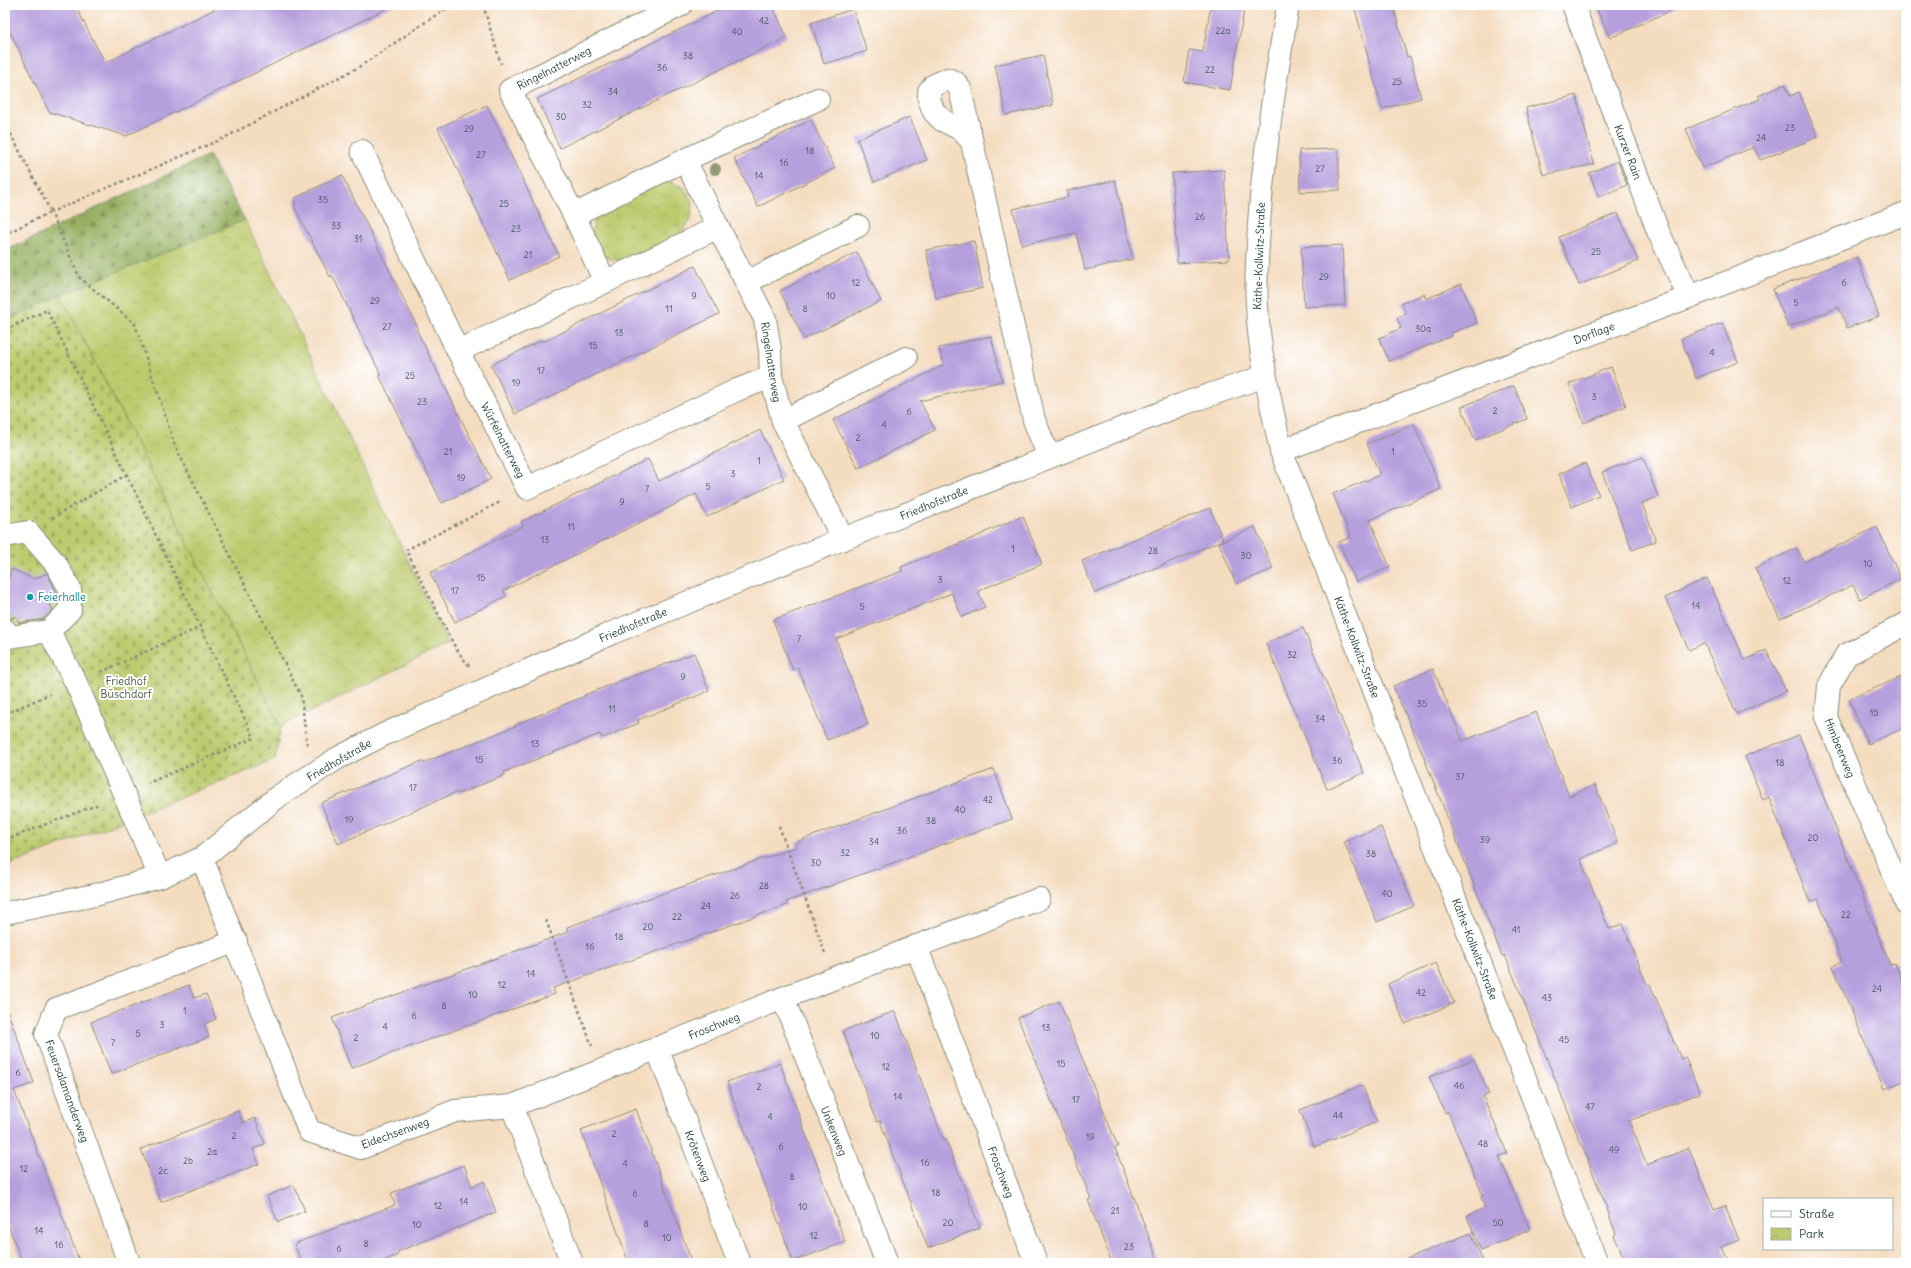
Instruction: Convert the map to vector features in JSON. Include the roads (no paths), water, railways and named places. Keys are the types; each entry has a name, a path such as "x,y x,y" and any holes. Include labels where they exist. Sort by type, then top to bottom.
{"street":[{"name":"Ringelnatterweg","path":"605,282 574,215 510,90 681,5"},
{"name":"Käthe-Kollwitz-Straße","path":"1288,5 1266,152 1258,245 1257,305 1265,376 1281,451 1597,1263"},
{"name":"Kurzer Rain","path":"1573,5 1658,231 1689,297"},
{"path":"574,215 685,160 818,99"},
{"path":"971,140 1034,420 1049,457"},
{"name":"Würfelnatterweg","path":"362,151 458,351 527,488 737,390 771,377"},
{"name":"Ringelnatterweg","path":"685,160 765,319 770,350 771,377 783,421 843,539"},
{"name":"Dorflage","path":"1281,451 1689,297 1906,213"},
{"path":"747,282 858,226"},
{"path":"458,351 718,227"},
{"path":"783,421 906,358"},
{"name":"Friedhofstraße","path":"15,911 95,895 160,878 202,858 280,795 338,758 385,734 612,633 843,539 1183,404 1265,376"},
{"path":"5,536 28,532 56,564 70,589 70,610 49,631 10,637 5,630"},
{"name":"Himbeerweg","path":"1906,624 1846,655 1829,686 1826,717 1906,903"},
{"path":"49,631 76,683 160,878"},
{"name":"Eidechsenweg","path":"202,858 309,1131 361,1148 455,1111 512,1106"},
{"name":"Froschweg","path":"512,1106 783,998 1039,899"},
{"name":"Feuersalamanderweg","path":"129,1263 46,1034 56,1009 236,942"},
{"name":"Froschweg","path":"916,946 1036,1263"},
{"name":"Unkenweg","path":"783,998 887,1263"},
{"name":"Krötenweg","path":"657,1048 740,1263"},
{"path":"512,1106 572,1263"}],"place":[{"name":"Feierhalle","path":"30,597"}],"park label":[{"name":"Friedhof Büschdorf","path":"126,687"}]}
